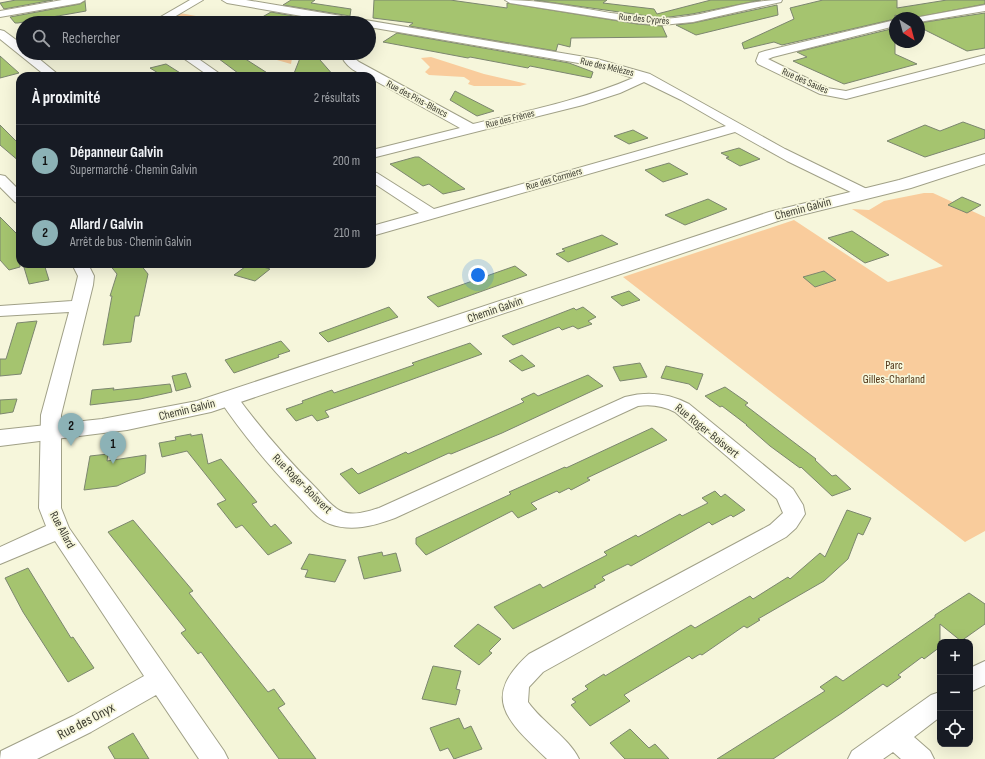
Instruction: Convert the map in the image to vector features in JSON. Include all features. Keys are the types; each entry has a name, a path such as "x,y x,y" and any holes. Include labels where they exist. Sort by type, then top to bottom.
{"street":[{"path":"0,14 80,0"},
{"path":"169,16 198,0"},
{"path":"227,0 320,16"},
{"name":"Rue des Cyprès","path":"510,0 637,20 662,22 694,19 777,0"},
{"path":"925,18 985,8"},
{"name":"Rue des Saules","path":"889,24 769,54 763,56 762,61 824,91 846,95 985,59"},
{"name":"Rue des Mélèzes","path":"376,26 597,63 623,69 646,77 737,127 866,194"},
{"path":"376,31 382,27"},
{"path":"0,33 16,46"},
{"path":"34,60 49,72"},
{"path":"193,60 211,72"},
{"name":"Rue des Pins-Blancs","path":"349,60 355,66 366,72"},
{"name":"Rue des Pins-Blancs","path":"376,77 472,129"},
{"name":"Rue des Frênes","path":"376,153 585,100 646,77"},
{"name":"Rue des Cormiers","path":"376,230 737,127"},
{"name":"Chemin Galvin","path":"0,438 51,433 164,417 229,399 762,220 935,176 985,159"},
{"path":"0,179 16,196"},
{"path":"376,179 432,214"},
{"name":"Rue Allard","path":"82,268 86,276 80,306 52,416 48,475 50,508 59,530 214,759"},
{"path":"0,311 80,306"},
{"name":"Rue Roger-Boisvert","path":"229,399 262,443 285,470 326,511 345,520 373,518 387,513 632,402 649,398 672,402 682,408 785,494 792,504 794,514 788,523 778,531 538,661 525,672 516,686 515,702 523,716 565,759"},
{"path":"0,556 59,530"},
{"path":"973,680 985,671"},
{"name":"Rue des Onyx","path":"12,759 82,724 160,680"},
{"path":"862,759 937,705"},
{"path":"894,736 920,759"}],"green space":[{"path":"180,13 196,16 175,16"},
{"path":"431,57 484,74 527,84 520,86 474,86 468,84 470,81 464,77 429,75 425,72 430,67 421,58"},
{"path":"277,60 292,60 291,64"},
{"name":"Parc Gilles-Charland","path":"924,193 933,193 985,217 985,531 965,542 623,277 794,220 888,282 943,266 852,209 869,210 884,201"}],"building":[{"path":"16,0 53,0 4,9 0,3"},
{"path":"291,0 315,0 311,3 351,9 350,16 283,5"},
{"path":"374,0 450,0 507,8 507,3 637,24 662,26 667,37 571,38 570,47 558,44 556,51 409,26 413,23 376,18 376,16 373,16"},
{"path":"534,0 607,0 603,3 654,9 657,14 711,0 761,0 692,14 662,18"},
{"path":"823,0 897,0 897,8 947,0 985,0 985,4 925,16 925,12 889,12 889,20 782,45 774,42 744,49 742,43 794,19 790,8"},
{"path":"85,1 86,11 58,16 16,16 16,23 10,17 80,4"},
{"path":"777,5 778,15 696,35 676,25 693,23"},
{"path":"271,12 294,16 264,16"},
{"path":"985,13 985,48 967,51 925,30 925,22"},
{"path":"889,29 889,48 895,48 895,54 917,64 844,84 793,61 807,57 797,52"},
{"path":"397,33 569,63 593,72 591,78 530,66 528,68 383,42"},
{"path":"0,56 18,72 0,78"},
{"path":"220,60 247,60 266,72 237,72"},
{"path":"299,60 320,60 330,72 295,72"},
{"path":"166,64 179,72 156,72 150,68"},
{"path":"455,91 494,111 477,116 450,100"},
{"path":"963,122 985,130 985,138 925,157 887,141 925,125 940,131"},
{"path":"0,125 16,141 16,159 0,145"},
{"path":"633,130 648,138 629,144 614,136"},
{"path":"739,148 760,159 740,166 726,158 729,157 721,153"},
{"path":"419,157 465,189 443,194 429,184 423,186 390,164"},
{"path":"669,163 688,174 663,182 645,170"},
{"path":"962,197 981,205 967,213 948,205"},
{"path":"708,199 727,209 685,225 665,215"},
{"path":"0,217 16,233 16,268 9,270 0,260"},
{"path":"852,231 889,255 865,263 828,238"},
{"path":"602,235 618,244 568,262 556,254 565,251 562,249"},
{"path":"515,266 527,275 438,307 427,297"},
{"path":"24,268 45,268 49,280 29,284"},
{"path":"112,268 143,268 148,274 139,316 135,316 131,342 103,345 112,296 110,296 117,274"},
{"path":"244,268 270,269 255,281 234,275"},
{"path":"824,271 836,280 815,287 803,277"},
{"path":"629,291 640,300 622,306 611,297"},
{"path":"389,307 398,317 328,342 319,333"},
{"path":"583,307 596,317 588,321 592,324 578,329 573,326 562,330 559,327 513,345 502,336 574,308 576,310"},
{"path":"37,321 21,374 0,376 0,359 6,359 17,323"},
{"path":"281,341 290,351 278,355 279,357 234,373 225,360"},
{"path":"470,343 482,354 325,411 329,417 317,421 312,415 296,421 286,409 303,403 302,401 332,390 334,393 414,365 412,363"},
{"path":"522,355 535,366 522,371 509,361"},
{"path":"640,363 647,377 620,381 613,367"},
{"path":"666,366 703,374 697,390 689,384 661,378"},
{"path":"186,373 191,387 176,391 172,376"},
{"path":"588,375 603,386 502,433 451,454 449,453 359,494 340,474 352,468 358,474 406,452 408,454 524,402 521,399 534,393 538,396"},
{"path":"170,384 172,392 140,399 90,405 92,390 114,388 113,390"},
{"path":"725,387 748,403 745,405 816,459 815,460 832,476 836,475 851,489 832,496 801,467 800,468 770,446 747,425 722,406 720,407 705,396"},
{"path":"17,399 13,412 0,414 0,400"},
{"path":"652,428 667,440 587,478 590,480 571,490 569,488 559,493 557,491 531,503 537,509 518,518 512,511 426,555 416,544 416,538 511,494 509,492 565,467 566,468"},
{"path":"191,434 191,436 202,434 208,464 221,459 257,502 252,504 271,527 275,524 292,543 268,555 242,525 236,528 217,504 226,500 187,451 162,457 159,443 176,440 175,437"},
{"path":"108,454 107,461 146,455 145,473 117,486 84,490 90,456"},
{"path":"715,491 721,497 725,494 745,510 733,517 731,515 712,525 709,522 631,566 628,564 602,577 605,580 594,586 596,587 513,629 494,607 540,584 543,588 607,555 604,552 636,535 638,537 680,514 682,516 708,503 702,498"},
{"path":"847,510 871,518 863,535 858,533 848,559 824,581 758,619 760,620 747,628 744,626 702,655 700,654 692,659 689,656 624,695 630,701 590,726 571,705 576,702 572,699 588,689 585,686 604,674 605,676 691,625 695,628 750,596 753,599 788,577 790,579 820,553 825,557"},
{"path":"133,520 193,591 189,593 268,692 274,689 285,704 278,708 316,759 279,759 201,652 198,654 181,633 186,630 108,532"},
{"path":"382,552 383,556 396,553 401,571 364,579 358,557"},
{"path":"309,554 346,560 335,582 305,577 308,570 301,569"},
{"path":"28,568 71,638 73,637 94,668 68,682 23,612 5,578"},
{"path":"969,593 985,604 985,624 964,639 959,639 940,624 940,639 937,639 937,649 924,659 922,657 898,675 901,677 887,687 883,684 773,759 717,759 825,691 820,687 836,676 843,681 935,617 935,615"},
{"path":"478,624 501,639 489,651 492,653 479,665 454,646"},
{"path":"433,666 461,671 456,689 460,690 456,705 422,699"},
{"path":"459,718 464,729 471,726 482,749 454,759 448,748 440,751 430,728"},
{"path":"630,729 649,748 655,744 669,759 625,759 610,743"},
{"path":"133,733 149,759 115,759 108,747"}],"place":[{"name":"Allard / Galvin","path":"71,446"},
{"name":"Dépanneur Galvin","path":"113,464"}]}
